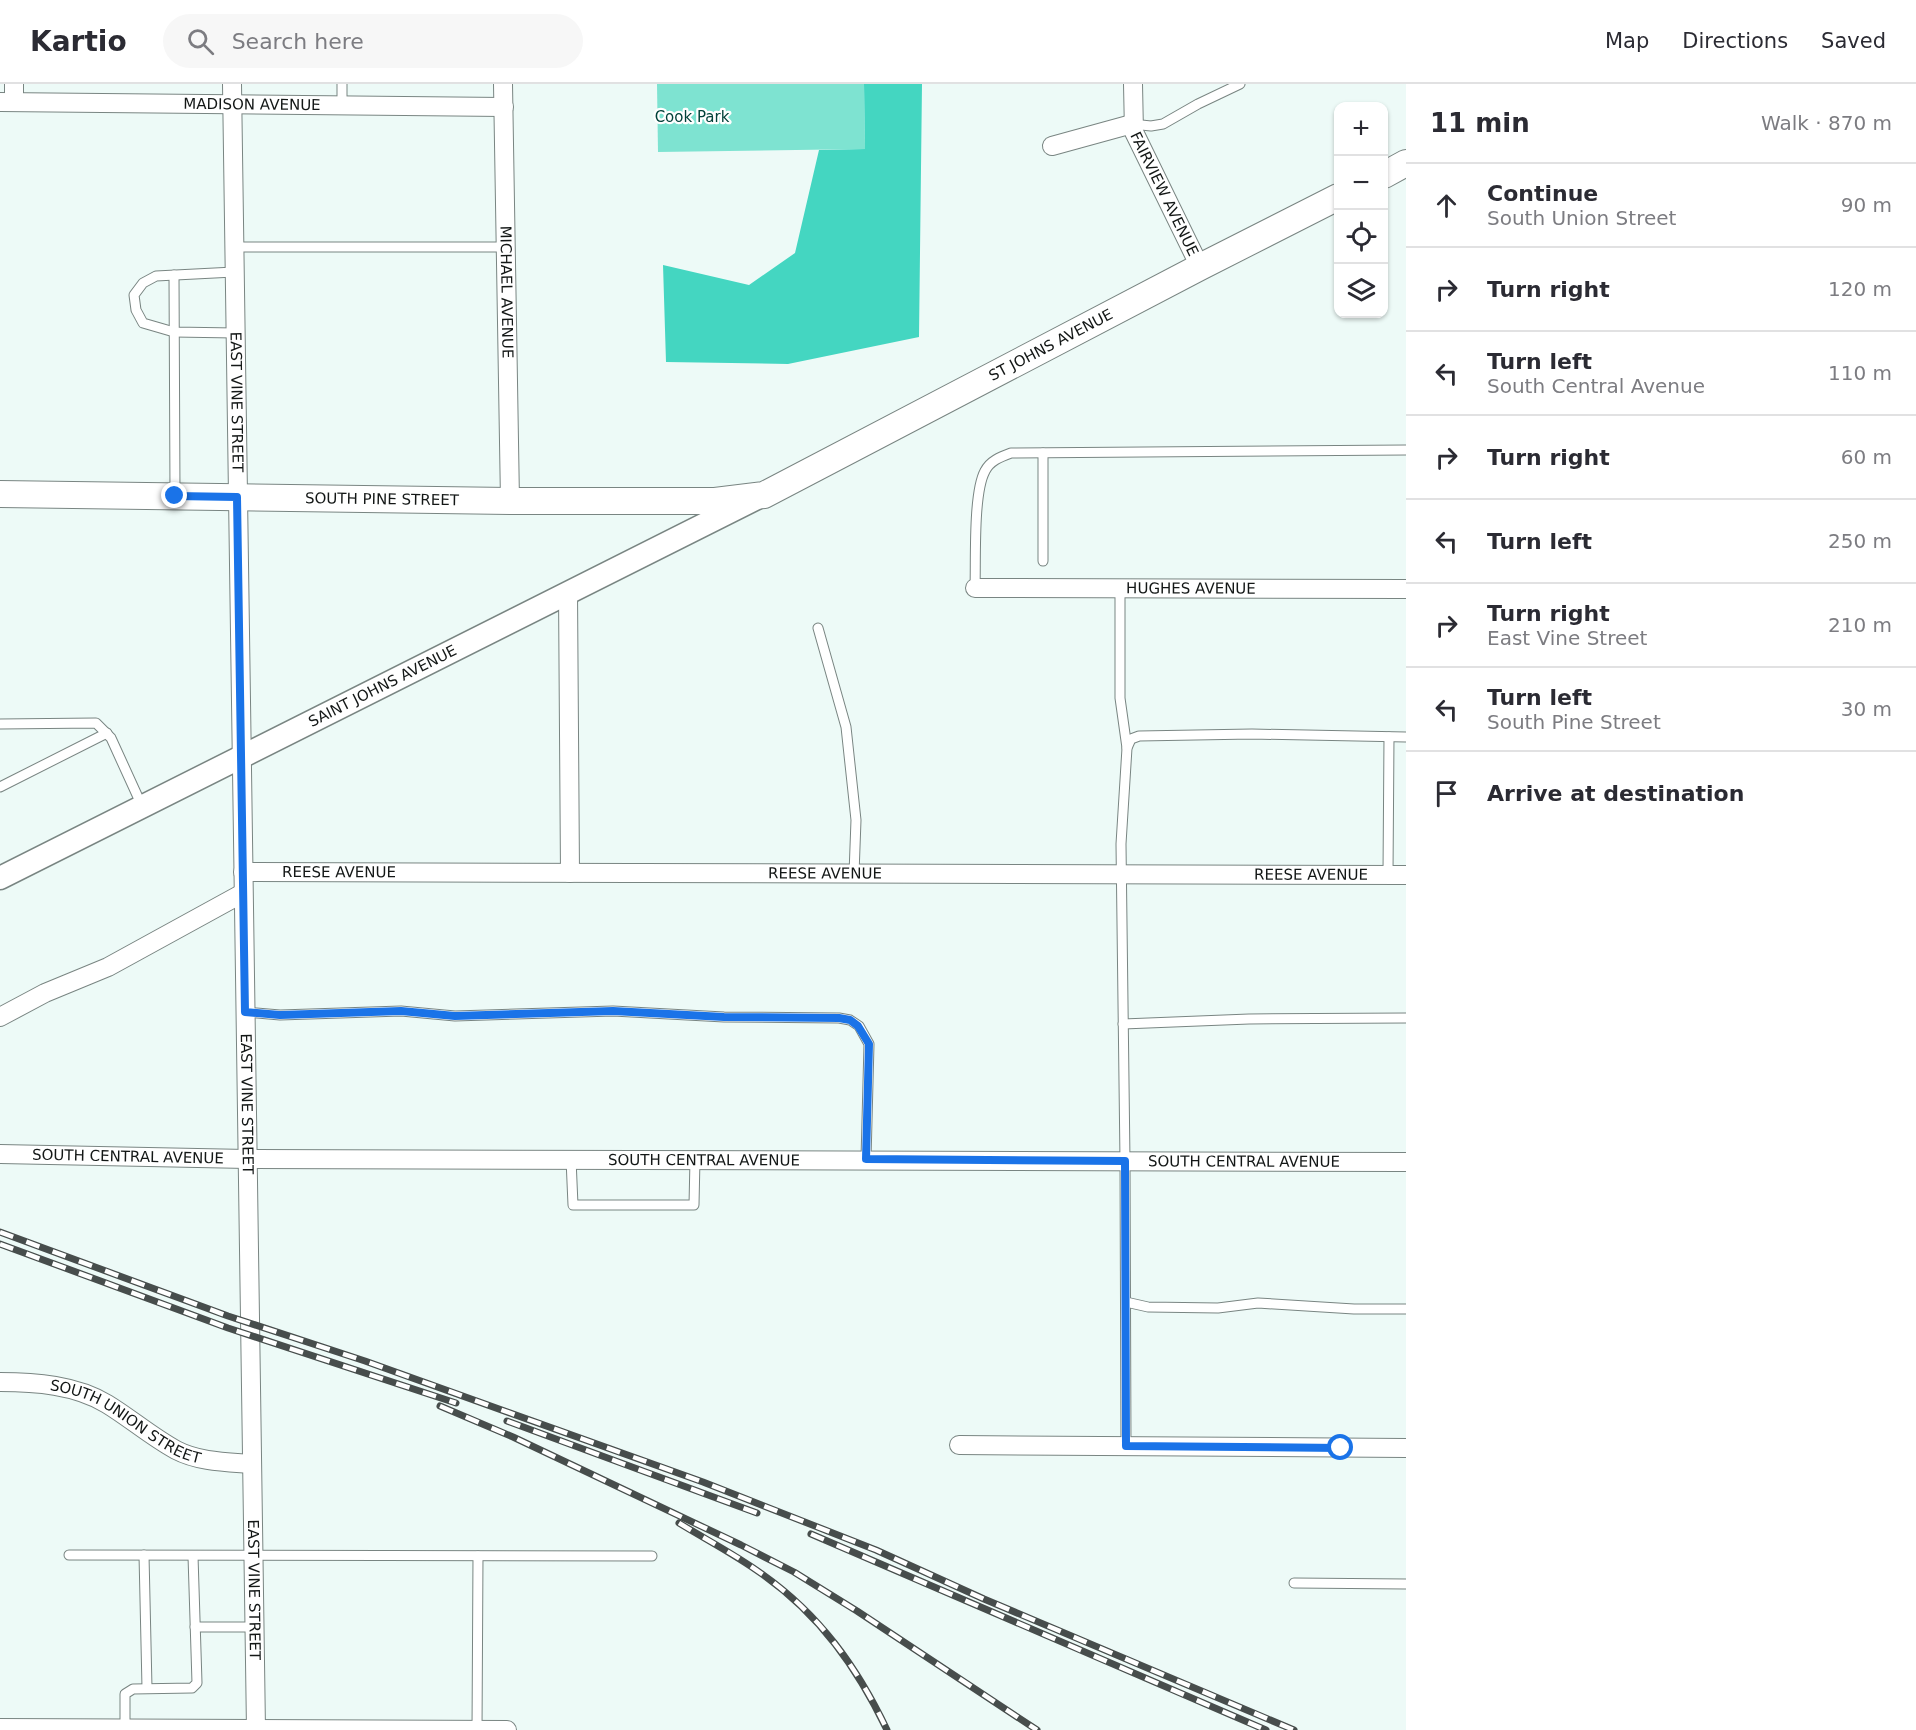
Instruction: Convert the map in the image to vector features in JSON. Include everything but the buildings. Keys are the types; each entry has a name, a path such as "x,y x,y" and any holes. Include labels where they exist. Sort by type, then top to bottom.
{"main road":[{"path":"1388,172 1406,163"},
{"name":"ST JOHNS AVENUE","path":"764,495 1334,199"},
{"name":"SOUTH PINE STREET","path":"0,494 510,501 716,501 764,495"}],"street":[{"name":"EAST VINE STREET","path":"232,84 256,1729"},
{"name":"MICHAEL AVENUE","path":"503,84 510,501"},
{"name":"FAIRVIEW AVENUE","path":"1132,84 1132,124 1141,149 1200,267"},
{"name":"MADISON AVENUE","path":"9,96 232,104 504,107"},
{"path":"1052,146 1132,124"},
{"name":"SAINT JOHNS AVENUE","path":"0,878 764,495"},
{"name":"HUGHES AVENUE","path":"975,588 1406,589"},
{"path":"568,592 570,873"},
{"name":"REESE AVENUE","path":"243,872 1397,875"},
{"path":"0,1017 45,993 108,968 243,893"},
{"name":"SOUTH CENTRAL AVENUE","path":"0,1154 247,1159 1406,1162"},
{"name":"SOUTH UNION STREET","path":"0,1382 67,1388 104,1402 177,1450 207,1460 252,1464"},
{"path":"959,1445 1406,1448"},
{"path":"0,1728 507,1730"}],"lane":[{"path":"342,84 342,106"},
{"path":"1132,124 1151,126 1163,124 1240,84"},
{"path":"234,247 506,247"},
{"path":"234,272 156,276 143,283 134,295 136,310 143,323 174,332 235,333"},
{"path":"174,275 175,496"},
{"path":"975,588 979,488 986,469 993,461 1011,453 1406,450"},
{"path":"1043,453 1043,561"},
{"path":"1119,589 1120,698 1126,748 1121,844 1126,1446"},
{"path":"818,628 846,726 856,820 854,874"},
{"path":"0,724 96,723 109,735 142,806"},
{"path":"0,787 109,735"},
{"path":"1126,748 1131,739 1139,735 1406,737"},
{"path":"1389,737 1397,875"},
{"path":"245,1012 280,1015 401,1011 455,1016 613,1011 850,1020 858,1026 869,1044 866,1159"},
{"path":"1123,1024 1249,1019 1406,1018"},
{"path":"571,1159 573,1205 694,1205 695,1159"},
{"path":"1126,1302 1148,1307 1218,1308 1258,1303 1354,1310 1406,1309"},
{"path":"69,1555 652,1556"},
{"path":"144,1555 147,1688"},
{"path":"124,1728 124,1694 134,1689 192,1688 197,1683 193,1556"},
{"path":"477,1730 478,1556"},
{"path":"1294,1583 1406,1584"},
{"path":"195,1627 254,1627"}],"green space":[{"name":"Cook Park","path":"657,84 864,84 865,149 658,152"},
{"path":"864,84 922,84 919,337 788,364 666,362 663,265 749,285 795,253 819,150 865,149"}],"railway":[{"path":"0,1232 228,1316 365,1361 703,1482 876,1550 984,1599 1294,1730"},
{"path":"0,1244 228,1328 456,1403"},
{"path":"440,1406 513,1437 794,1572 1037,1730"},
{"path":"507,1421 757,1513"},
{"path":"679,1523 752,1567 802,1607 850,1664 887,1730"},
{"path":"811,1534 1266,1730"}],"route":[{"path":"175,496 237,497 245,1012 280,1015 401,1011 455,1016 613,1011 850,1020 866,1036 869,1044 866,1159 1125,1161 1126,1446 1341,1448"}]}
